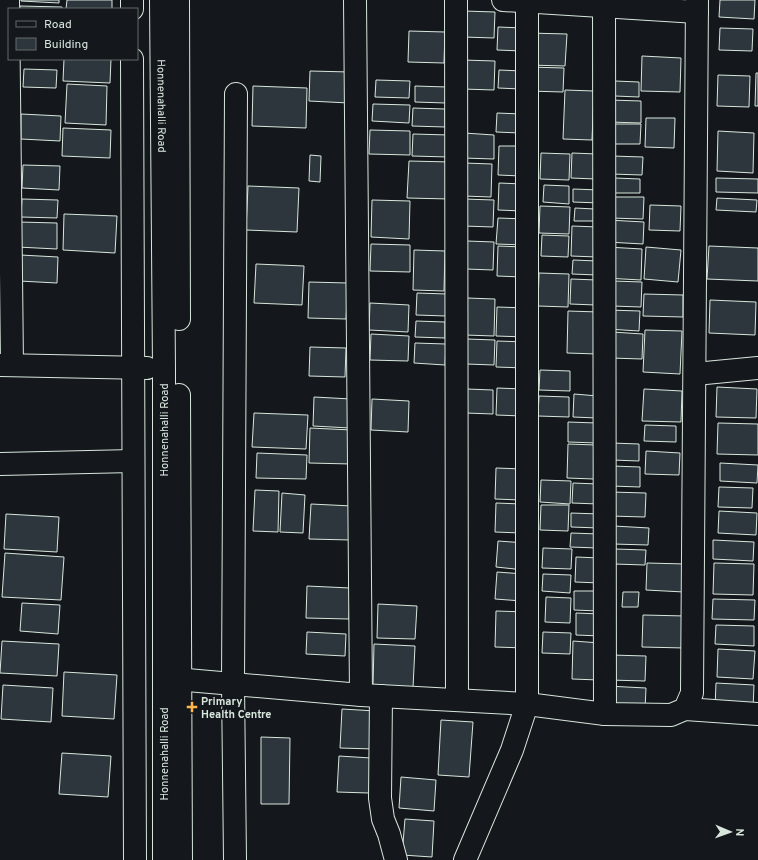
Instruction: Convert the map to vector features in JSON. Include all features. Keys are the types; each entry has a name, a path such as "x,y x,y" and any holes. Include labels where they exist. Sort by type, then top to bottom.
{"street":[{"path":"8,0 6,365 133,367 164,370"},
{"name":"Honnenahalli Road","path":"161,0 164,370 172,679 181,860"},
{"name":"Honnenahalli Road","path":"164,860 172,679 178,0"},
{"path":"355,0 371,695 383,819 396,860"},
{"path":"456,0 457,700"},
{"path":"504,0 604,6 697,6 692,693 685,709"},
{"path":"465,860 512,750 528,704 527,1"},
{"path":"604,6 605,714"},
{"path":"132,60 135,860"},
{"path":"235,860 234,684 236,94"},
{"path":"694,374 758,368"},
{"path":"0,464 134,461"},
{"path":"172,679 371,695 528,704 605,714 671,715 685,709 758,714"}],"building":[{"path":"59,0 59,3 21,1"},
{"path":"67,0 112,0 112,8 66,8"},
{"path":"720,0 755,0 754,19 719,17"},
{"path":"20,6 62,7 62,8 20,8"},
{"path":"464,11 495,12 494,38 463,37"},
{"path":"498,27 523,28 522,51 497,50"},
{"path":"720,28 753,29 752,51 719,50"},
{"path":"409,31 445,32 444,63 408,62"},
{"path":"529,33 567,34 565,66 528,65"},
{"path":"642,56 681,58 680,92 641,91"},
{"path":"64,60 111,60 110,83 63,81"},
{"path":"463,60 495,61 494,90 462,89"},
{"path":"529,67 564,68 563,92 528,91"},
{"path":"24,69 57,70 56,88 23,87"},
{"path":"499,70 522,71 521,89 498,88"},
{"path":"310,71 350,72 349,103 309,101"},
{"path":"756,73 758,73 758,106 755,106"},
{"path":"718,75 750,76 749,107 717,106"},
{"path":"376,80 410,81 409,98 375,97"},
{"path":"615,81 639,82 639,97 615,96"},
{"path":"67,84 107,86 106,125 65,123"},
{"path":"253,86 307,88 306,128 252,126"},
{"path":"415,86 447,87 446,103 415,102"},
{"path":"565,90 594,91 592,140 563,139"},
{"path":"610,100 641,101 641,123 609,122"},
{"path":"373,104 410,105 409,123 372,121"},
{"path":"413,108 445,109 445,127 412,126"},
{"path":"497,113 521,114 520,133 496,132"},
{"path":"21,114 61,116 60,141 21,139"},
{"path":"646,118 675,118 674,148 645,147"},
{"path":"610,124 641,124 640,144 609,144"},
{"path":"63,128 111,130 110,158 62,156"},
{"path":"370,130 410,131 410,155 369,154"},
{"path":"718,131 754,133 753,173 717,171"},
{"path":"464,133 494,135 494,159 463,158"},
{"path":"413,134 449,135 448,157 412,156"},
{"path":"499,146 522,146 521,176 498,175"},
{"path":"541,153 570,154 569,180 540,179"},
{"path":"572,153 597,154 596,179 571,178"},
{"path":"310,155 321,156 320,182 309,181"},
{"path":"612,156 643,157 642,175 611,174"},
{"path":"409,161 451,162 450,199 407,198"},
{"path":"464,163 492,164 491,197 463,196"},
{"path":"23,165 60,166 59,190 22,188"},
{"path":"615,178 640,179 640,193 615,193"},
{"path":"716,178 758,179 758,193 716,192"},
{"path":"499,183 523,184 522,211 498,210"},
{"path":"544,185 569,186 569,204 543,202"},
{"path":"248,186 299,188 297,232 246,230"},
{"path":"573,189 600,190 600,203 573,202"},
{"path":"611,197 644,197 643,219 610,218"},
{"path":"717,198 757,200 756,212 716,210"},
{"path":"22,199 58,200 57,218 21,217"},
{"path":"464,199 494,200 493,227 463,226"},
{"path":"372,200 410,201 409,239 371,237"},
{"path":"650,205 681,206 680,231 649,230"},
{"path":"540,206 570,207 569,234 539,233"},
{"path":"575,208 595,209 594,221 574,221"},
{"path":"64,214 117,216 115,253 63,250"},
{"path":"498,218 526,219 524,245 496,244"},
{"path":"608,220 644,222 643,244 607,242"},
{"path":"19,222 57,223 57,249 17,247"},
{"path":"572,226 598,227 597,257 571,256"},
{"path":"542,235 569,236 568,257 541,256"},
{"path":"467,241 494,242 493,270 466,269"},
{"path":"371,244 410,245 410,272 370,271"},
{"path":"498,246 523,247 522,277 497,276"},
{"path":"709,246 758,248 758,281 707,279"},
{"path":"607,247 642,249 641,280 605,278"},
{"path":"646,247 681,250 678,282 644,279"},
{"path":"414,250 445,251 444,291 413,290"},
{"path":"20,255 58,257 57,283 19,281"},
{"path":"573,260 598,261 597,275 572,274"},
{"path":"256,264 304,266 302,305 254,303"},
{"path":"539,273 569,274 568,307 538,306"},
{"path":"571,279 597,280 596,305 570,304"},
{"path":"613,281 642,282 641,307 612,306"},
{"path":"309,282 348,283 346,319 308,318"},
{"path":"417,293 447,294 446,316 416,315"},
{"path":"644,294 683,295 683,317 643,316"},
{"path":"467,298 495,299 494,336 465,335"},
{"path":"710,300 756,302 755,335 709,333"},
{"path":"370,303 409,305 408,332 369,330"},
{"path":"497,307 527,308 526,337 496,336"},
{"path":"608,310 640,311 639,331 607,329"},
{"path":"568,311 599,312 597,354 567,353"},
{"path":"416,321 445,322 445,338 415,337"},
{"path":"645,330 682,331 680,374 643,372"},
{"path":"612,332 643,334 642,359 611,358"},
{"path":"371,334 409,336 408,361 370,360"},
{"path":"467,339 495,340 494,365 466,364"},
{"path":"497,341 526,342 525,368 496,367"},
{"path":"415,343 446,344 445,365 414,363"},
{"path":"310,347 346,348 345,377 309,376"},
{"path":"540,370 570,371 570,391 539,390"},
{"path":"717,387 757,389 756,418 716,417"},
{"path":"497,388 523,389 522,416 496,415"},
{"path":"467,389 493,390 493,414 466,413"},
{"path":"644,389 682,391 681,422 642,421"},
{"path":"574,394 598,396 597,418 573,417"},
{"path":"539,396 569,397 569,417 538,416"},
{"path":"314,397 351,399 350,428 313,426"},
{"path":"372,399 409,401 408,432 371,430"},
{"path":"254,413 308,415 306,449 252,447"},
{"path":"568,422 597,423 597,443 568,442"},
{"path":"718,423 758,424 758,455 717,454"},
{"path":"645,425 676,426 676,442 644,441"},
{"path":"310,428 352,430 351,464 309,463"},
{"path":"612,443 639,444 639,461 612,460"},
{"path":"568,444 596,445 594,479 567,478"},
{"path":"646,451 680,453 679,475 645,474"},
{"path":"257,453 307,455 306,479 256,478"},
{"path":"720,463 758,465 757,483 720,481"},
{"path":"612,466 640,467 640,487 611,486"},
{"path":"496,468 522,469 520,500 495,499"},
{"path":"541,480 571,481 570,504 540,502"},
{"path":"573,483 598,484 598,504 572,503"},
{"path":"719,487 753,488 752,508 718,507"},
{"path":"255,490 279,491 278,532 253,531"},
{"path":"611,492 646,493 645,517 610,516"},
{"path":"282,493 305,495 303,533 280,532"},
{"path":"496,503 522,504 521,533 495,532"},
{"path":"311,504 352,506 351,540 309,539"},
{"path":"541,505 569,505 568,531 540,530"},
{"path":"719,511 757,513 756,535 718,533"},
{"path":"571,513 600,514 599,528 571,527"},
{"path":"6,514 59,517 57,552 4,549"},
{"path":"614,526 649,528 648,545 613,544"},
{"path":"571,533 599,534 598,548 570,547"},
{"path":"713,540 754,542 753,561 713,559"},
{"path":"498,541 526,543 524,570 496,567"},
{"path":"543,548 572,549 571,569 542,568"},
{"path":"615,549 646,550 645,565 614,564"},
{"path":"5,553 64,557 61,600 2,597"},
{"path":"576,557 600,558 600,583 575,582"},
{"path":"647,563 686,564 684,592 646,590"},
{"path":"714,563 754,564 753,595 713,594"},
{"path":"497,572 524,574 522,601 495,599"},
{"path":"543,574 571,575 570,593 542,591"},
{"path":"307,586 350,588 349,619 306,618"},
{"path":"574,591 599,591 598,611 574,610"},
{"path":"623,592 639,592 638,607 622,607"},
{"path":"546,597 571,598 570,623 545,622"},
{"path":"713,599 755,600 754,620 712,619"},
{"path":"22,603 60,605 58,634 20,631"},
{"path":"378,604 417,606 415,639 377,638"},
{"path":"496,611 527,612 525,648 495,647"},
{"path":"576,613 602,614 601,636 576,635"},
{"path":"643,615 686,616 685,648 642,647"},
{"path":"716,625 754,626 754,646 715,644"},
{"path":"307,632 346,634 345,656 306,654"},
{"path":"543,632 571,633 570,654 542,653"},
{"path":"2,641 59,644 57,676 0,673"},
{"path":"573,641 600,643 599,680 572,679"},
{"path":"374,644 415,646 413,688 373,686"},
{"path":"718,649 755,651 753,679 717,677"},
{"path":"611,655 646,656 645,681 609,680"},
{"path":"64,672 117,675 114,719 62,716"},
{"path":"716,683 754,685 753,709 715,708"},
{"path":"3,685 53,688 51,722 1,719"},
{"path":"607,686 646,688 645,710 606,708"},
{"path":"342,709 376,711 374,749 340,748"},
{"path":"441,720 473,722 469,777 438,775"},
{"path":"261,737 290,738 289,804 261,804"},
{"path":"62,753 111,756 108,797 59,794"},
{"path":"339,756 371,758 369,793 337,792"},
{"path":"401,777 436,780 434,811 399,808"},
{"path":"405,819 434,821 432,857 402,855"}],"place":[{"name":"Primary Health Centre","path":"192,707"}]}
